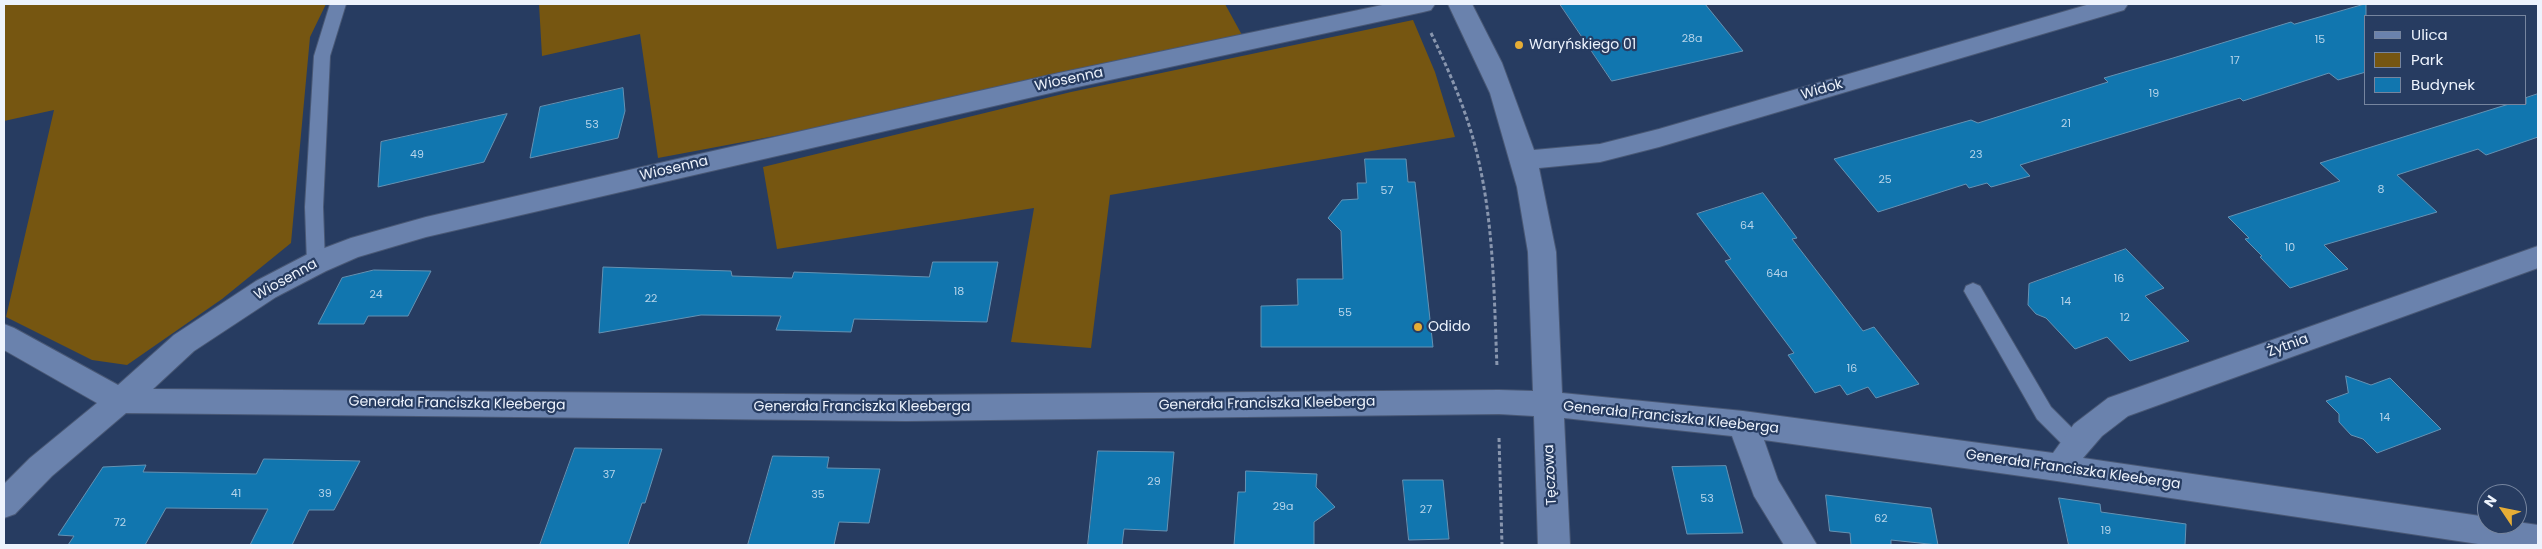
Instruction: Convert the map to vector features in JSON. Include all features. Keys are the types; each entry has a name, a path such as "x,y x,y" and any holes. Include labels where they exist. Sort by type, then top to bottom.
{"street":[{"name":"Tęczowa","path":"1460,4 1495,73 1512,117 1536,206 1542,252 1554,545"},
{"name":"Widok","path":"1524,160 1600,153 1659,138 2116,4"},
{"name":"Wiosenna","path":"4,504 40,467 120,401 184,344 266,289 316,262 426,227 1049,84 1420,5"},
{"name":"Żytnia","path":"2067,455 2087,429 2118,407 2538,257"},
{"name":"Generała Franciszka Kleeberga","path":"4,336 120,401 906,408 1498,402 1547,404 2067,455 2538,539"},
{"path":"1743,424 1765,486 1801,545"}],"lane":[{"path":"316,262 314,207 322,56 338,4"},
{"path":"1974,291 2067,455"}],"path":[{"path":"1420,5 1464,112 1482,175 1492,242 1502,545"}],"green space":[{"path":"4,4 326,4 310,37 291,243 222,299 127,365 92,360 6,317 54,110 4,121"},
{"path":"539,4 1225,4 1242,35 860,120 658,158 640,34 542,56"},
{"path":"1413,20 1435,72 1455,137 1110,195 1091,348 1011,342 1034,208 777,249 763,167 1071,92"}],"building":[{"path":"1560,4 1705,4 1743,51 1612,81"},
{"path":"2366,4 2366,15 2364,15 2364,73 2338,80 2329,73 2243,101 2240,98 2020,165 2030,176 1991,187 1987,183 1969,188 1966,184 1878,212 1834,159 1971,120 1978,123 2108,82 2104,78 2291,22 2294,24"},
{"path":"623,88 625,111 618,138 530,158 540,107"},
{"path":"2538,94 2538,137 2486,155 2478,149 2397,175 2437,212 2324,245 2348,269 2290,288 2260,257 2262,256 2245,239 2249,238 2228,217 2340,181 2320,163 2506,105 2527,105 2527,98"},
{"path":"507,114 484,162 378,187 381,142"},
{"path":"1365,159 1406,159 1408,182 1415,182 1433,347 1261,347 1261,306 1298,305 1297,279 1343,279 1341,231 1328,218 1342,200 1358,199 1357,183 1366,183"},
{"path":"1763,193 1797,238 1792,239 1863,331 1874,327 1919,384 1876,398 1868,387 1847,395 1840,385 1815,393 1788,355 1794,353 1725,261 1731,259 1697,214"},
{"path":"2126,249 2164,288 2145,296 2189,341 2130,361 2107,337 2075,349 2046,318 2036,314 2028,305 2029,284"},
{"path":"933,262 998,262 987,322 854,319 851,332 776,330 781,316 701,315 599,333 603,267 731,271 732,276 792,278 794,272 929,277"},
{"path":"374,270 431,271 408,316 368,316 364,324 318,324 342,278"},
{"path":"2346,376 2371,385 2390,378 2441,429 2377,453 2363,439 2351,435 2339,422 2339,414 2326,401 2348,393"},
{"path":"575,448 662,449 645,503 642,503 628,545 540,545"},
{"path":"1098,451 1174,452 1167,531 1124,529 1122,545 1088,545"},
{"path":"773,456 829,457 827,468 880,469 869,523 839,522 834,545 748,545"},
{"path":"264,459 360,461 334,510 309,510 292,545 250,545 268,509 166,508 145,545 68,545 74,536 58,535 103,467 146,465 143,472 256,474"},
{"path":"1726,466 1743,533 1687,534 1672,467"},
{"path":"1246,471 1317,474 1316,487 1335,507 1314,522 1314,545 1234,545 1238,492 1245,492"},
{"path":"1403,480 1443,480 1449,539 1409,540"},
{"path":"1826,495 1931,508 1938,545 1891,540 1891,545 1851,545 1850,533 1830,531"},
{"path":"2059,498 2100,504 2101,512 2186,524 2185,545 2069,545"}],"place":[{"name":"Waryńskiego 01","path":"1519,45"},
{"name":"Odido","path":"1418,327"}]}
